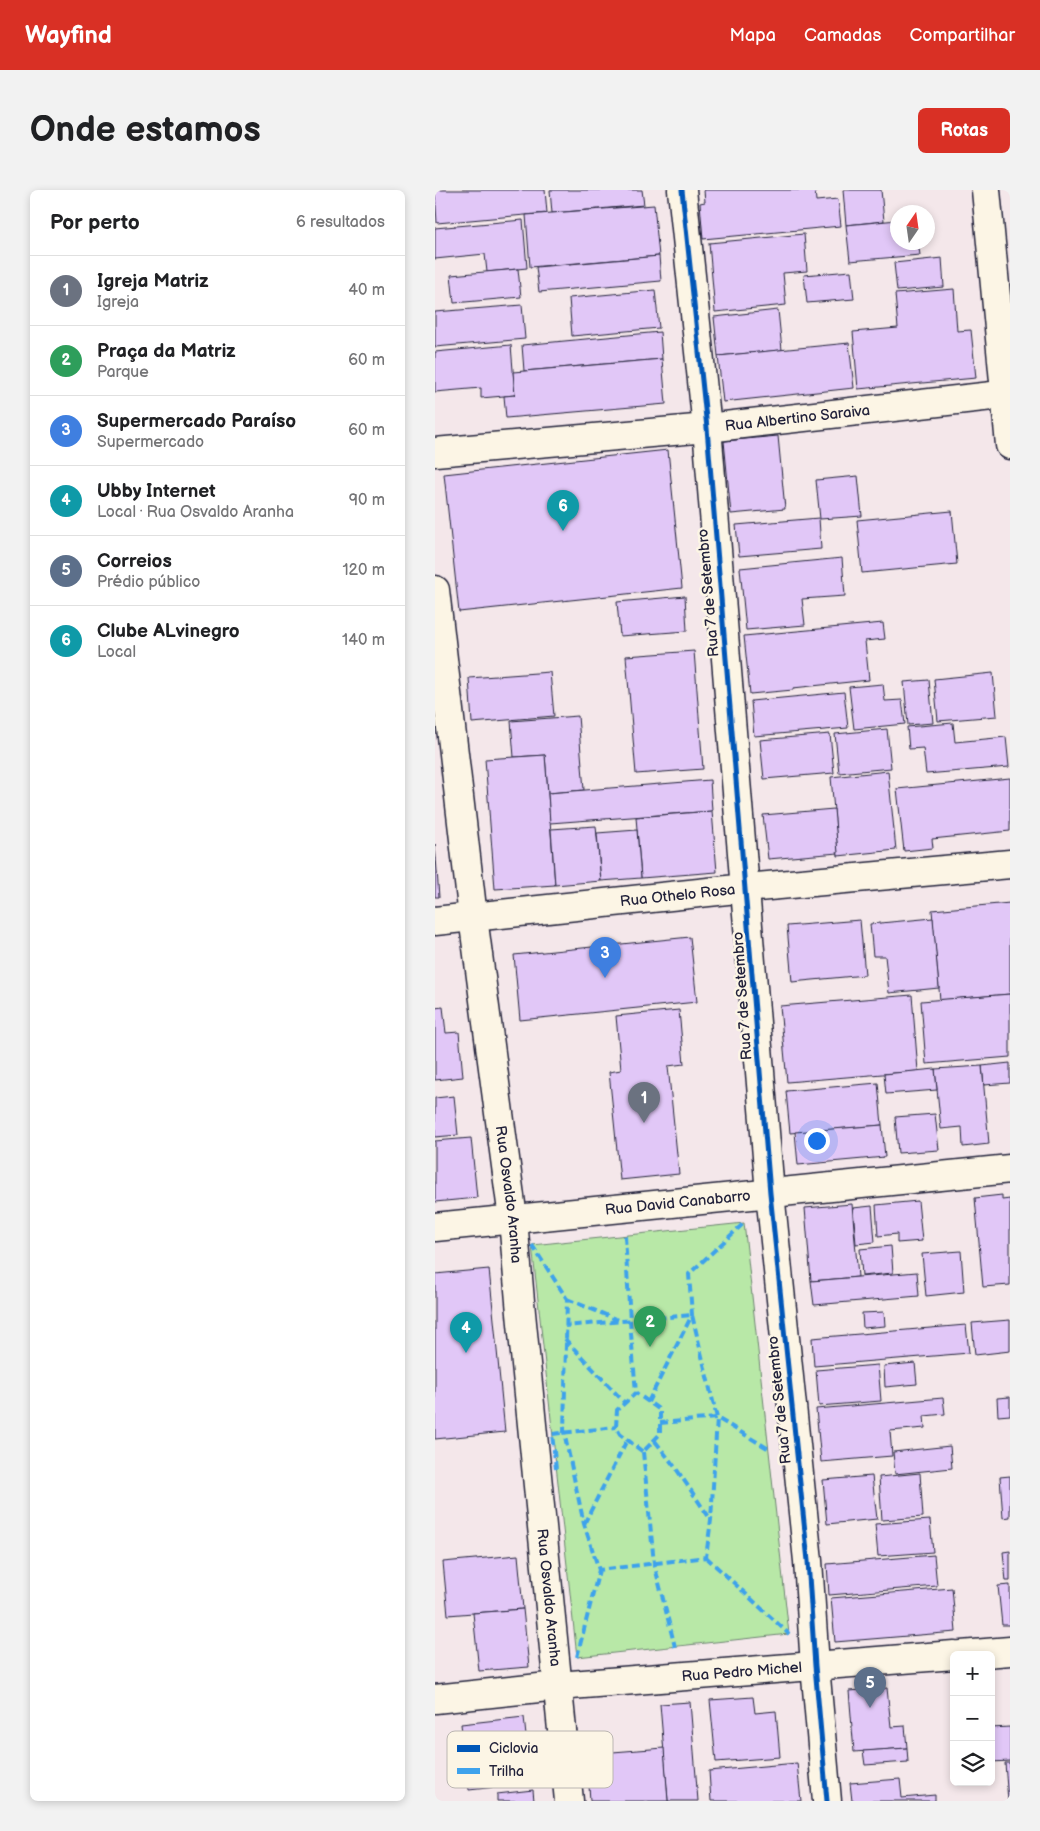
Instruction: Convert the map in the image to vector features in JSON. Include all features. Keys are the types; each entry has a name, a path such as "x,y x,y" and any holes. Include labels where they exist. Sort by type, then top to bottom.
{"street":[{"name":"Rua 7 de Setembro","path":"682,190 707,428 770,1193 808,1561 827,1801"},
{"path":"986,190 1008,394 1010,445"},
{"name":"Rua Albertino Saraiva","path":"435,452 707,428 1008,394"},
{"name":"Rua Osvaldo Aranha","path":"435,590 473,918 513,1219 562,1731"},
{"name":"Rua Othelo Rosa","path":"435,921 746,888 1010,864"},
{"name":"Rua David Canabarro","path":"435,1226 1010,1169"},
{"path":"995,1652 1010,1651"},
{"name":"Rua Pedro Michel","path":"435,1699 558,1686 950,1655"},
{"name":"Rua Osvaldo Aranha","path":"568,1788 569,1801"}],"green space":[{"path":"744,1223 789,1634 577,1657 532,1245"}],"building":[{"path":"435,190 545,190 547,213 437,223"},
{"path":"550,190 642,190 644,205 552,213"},
{"path":"704,190 815,190 816,201 838,199 841,226 703,239 700,203 705,202"},
{"path":"843,190 881,190 884,221 846,225"},
{"path":"654,205 659,256 530,267 526,215"},
{"path":"523,220 527,268 487,272 485,254 435,259 435,228"},
{"path":"890,221 890,250 919,250 920,255 850,261 846,225"},
{"path":"804,234 807,271 783,273 786,305 715,312 709,243"},
{"path":"659,256 661,281 539,292 536,267"},
{"path":"942,258 944,287 897,291 894,263"},
{"path":"518,269 521,297 454,303 451,275"},
{"path":"851,271 854,299 807,303 804,275"},
{"path":"954,289 957,331 971,330 976,378 858,389 853,332 898,328 895,294"},
{"path":"655,290 659,328 572,336 569,298"},
{"path":"522,305 525,339 435,347 435,312"},
{"path":"778,310 782,350 718,356 714,317"},
{"path":"660,332 662,359 524,371 522,345"},
{"path":"849,343 854,388 723,402 718,356"},
{"path":"511,345 515,395 481,398 481,388 435,392 435,352"},
{"path":"662,359 666,404 506,418 504,396 515,395 513,372"},
{"path":"778,436 785,509 731,514 724,441"},
{"path":"668,450 682,588 459,612 444,474"},
{"path":"858,476 862,516 820,519 816,480"},
{"path":"952,511 957,564 862,573 857,520"},
{"path":"819,518 821,549 739,556 736,525"},
{"path":"842,558 845,596 802,599 805,625 746,630 740,568"},
{"path":"685,596 687,631 620,636 617,602"},
{"path":"883,623 885,639 865,641 869,680 750,694 744,636"},
{"path":"694,651 703,769 636,774 626,656"},
{"path":"550,672 554,716 472,723 469,678"},
{"path":"993,673 997,716 938,721 934,679"},
{"path":"929,680 933,723 908,725 904,682"},
{"path":"883,684 885,701 902,700 905,724 854,729 849,687"},
{"path":"844,692 848,728 754,736 751,701"},
{"path":"578,716 584,790 548,793 545,755 514,757 511,721"},
{"path":"953,723 955,742 1006,737 1009,767 926,774 923,748 909,749 907,727"},
{"path":"887,729 891,768 839,773 835,734"},
{"path":"830,734 834,773 764,779 760,740"},
{"path":"545,755 555,885 495,889 485,759"},
{"path":"888,771 896,850 838,856 831,777"},
{"path":"1010,778 1010,831 932,839 933,848 904,851 897,789"},
{"path":"710,780 712,811 550,823 548,793"},
{"path":"834,809 838,853 768,859 763,815"},
{"path":"712,811 717,872 641,878 636,817"},
{"path":"596,826 601,881 555,885 551,829"},
{"path":"637,830 641,878 601,881 597,833"},
{"path":"435,844 439,897 435,897"},
{"path":"1010,903 1010,994 940,1000 932,910"},
{"path":"933,918 939,988 889,993 885,956 873,956 870,924"},
{"path":"860,920 865,975 792,982 787,926"},
{"path":"690,937 697,1002 520,1020 514,955"},
{"path":"1010,994 1010,1057 926,1064 921,1001"},
{"path":"912,995 918,1071 787,1082 780,1006"},
{"path":"443,1007 446,1033 459,1032 463,1077 435,1080 435,1008"},
{"path":"679,1010 684,1064 668,1066 679,1174 620,1180 609,1072 621,1070 616,1016"},
{"path":"1010,1063 1010,1083 984,1085 982,1066"},
{"path":"982,1066 989,1144 963,1147 962,1127 941,1129 935,1069"},
{"path":"935,1069 937,1090 886,1094 884,1074"},
{"path":"878,1083 882,1125 790,1133 786,1091"},
{"path":"454,1096 458,1135 435,1137 435,1098"},
{"path":"935,1114 939,1150 898,1153 895,1117"},
{"path":"882,1125 885,1157 798,1165 795,1132"},
{"path":"471,1138 477,1198 435,1202 435,1141"},
{"path":"1002,1195 1002,1200 1010,1199 1010,1285 983,1287 975,1198"},
{"path":"918,1201 922,1241 897,1243 897,1234 878,1236 876,1205"},
{"path":"852,1204 858,1277 811,1281 805,1208"},
{"path":"872,1206 875,1242 856,1244 853,1208"},
{"path":"891,1246 893,1273 862,1276 860,1249"},
{"path":"961,1251 964,1292 926,1296 922,1254"},
{"path":"489,1269 505,1432 435,1439 435,1274"},
{"path":"917,1272 919,1296 814,1305 811,1281"},
{"path":"884,1312 885,1326 863,1328 862,1313"},
{"path":"1010,1320 1010,1351 975,1355 972,1323"},
{"path":"966,1325 969,1353 814,1366 812,1338"},
{"path":"915,1363 917,1384 885,1387 884,1366"},
{"path":"878,1365 881,1401 819,1406 816,1370"},
{"path":"1010,1397 1010,1415 998,1416 997,1398"},
{"path":"943,1398 945,1414 924,1416 925,1428 890,1431 892,1456 821,1462 816,1409"},
{"path":"950,1446 952,1468 895,1474 893,1452"},
{"path":"920,1473 923,1517 882,1520 879,1477"},
{"path":"872,1476 877,1519 827,1524 823,1480"},
{"path":"1010,1476 1010,1517 1003,1518 1000,1477"},
{"path":"930,1520 933,1552 878,1556 875,1524"},
{"path":"1010,1551 1010,1581 1006,1581 1003,1552"},
{"path":"518,1555 523,1609 448,1615 443,1562"},
{"path":"934,1555 937,1586 829,1595 827,1564"},
{"path":"1010,1585 1010,1625 1002,1625 998,1586"},
{"path":"952,1588 956,1632 835,1642 831,1598"},
{"path":"523,1609 529,1667 479,1671 473,1613"},
{"path":"887,1688 891,1727 905,1726 907,1748 854,1752 849,1691"},
{"path":"753,1697 755,1713 776,1711 780,1757 716,1762 710,1700"},
{"path":"690,1702 698,1801 668,1801 660,1704"},
{"path":"524,1717 525,1731 462,1731 461,1724"},
{"path":"1010,1727 1010,1761 995,1762 995,1728"},
{"path":"664,1748 668,1801 590,1801 589,1788 613,1788 613,1752"},
{"path":"907,1748 908,1762 865,1765 863,1751"},
{"path":"797,1763 801,1801 711,1801 709,1771"},
{"path":"1005,1763 1010,1763 1010,1801 1008,1801"},
{"path":"900,1779 902,1798 935,1795 935,1801 852,1801 850,1783"},
{"path":"469,1788 487,1788 469,1790"},
{"path":"533,1790 534,1801 497,1801 497,1794"}],"marked path":[{"path":"648,1402 692,1315 689,1274 744,1223"},
{"path":"625,1236 636,1393 617,1410 616,1427 620,1434 643,1452 660,1434 660,1410 636,1393"},
{"path":"532,1245 567,1299 564,1432 584,1524 599,1570 706,1557 711,1520 717,1418 692,1315 565,1326"},
{"path":"567,1299 618,1320"},
{"path":"565,1339 625,1403"},
{"path":"660,1423 717,1418 769,1449"},
{"path":"556,1469 552,1434 616,1427"},
{"path":"584,1524 627,1440"},
{"path":"655,1441 711,1520"},
{"path":"643,1452 654,1563 675,1647"},
{"path":"706,1557 789,1634"},
{"path":"577,1657 599,1570"}],"cycle path":[{"path":"682,190 707,428 770,1193 808,1561 827,1801"}],"place":[{"name":"Clube ALvinegro","path":"563,531"},
{"name":"Supermercado Paraíso","path":"605,978"},
{"name":"Igreja Matriz","path":"644,1123"},
{"name":"Praça da Matriz","path":"650,1347"},
{"name":"Ubby Internet","path":"466,1353"},
{"name":"Correios","path":"870,1708"}]}
